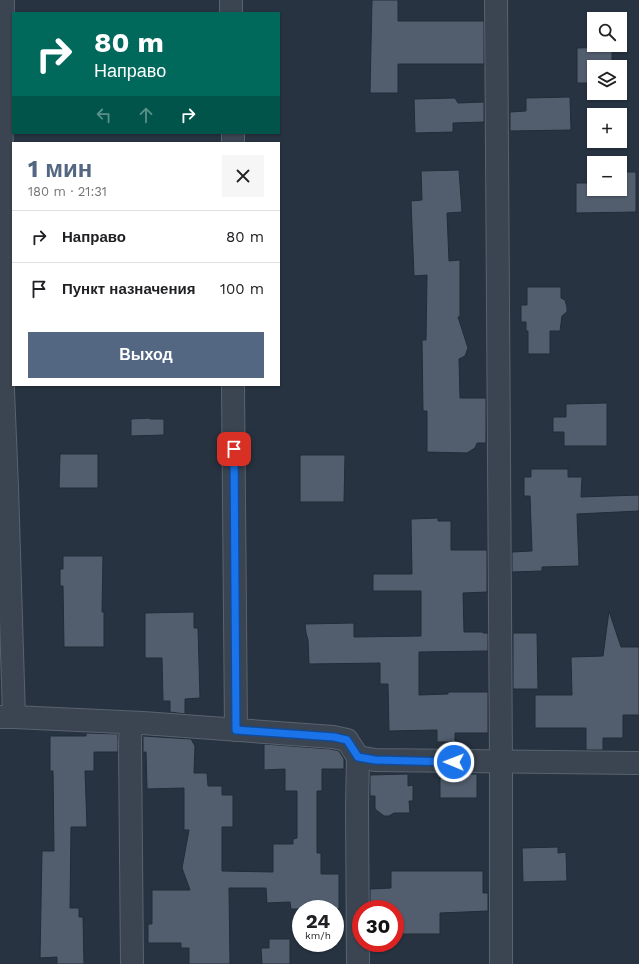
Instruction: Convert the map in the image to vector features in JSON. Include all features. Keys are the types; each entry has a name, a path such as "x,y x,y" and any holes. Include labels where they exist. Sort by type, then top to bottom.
{"street":[{"path":"3,0 1,116 8,344 3,390 7,487 7,717 236,730 334,737 347,740 358,757 358,964"},
{"path":"231,0 231,12"},
{"path":"496,0 501,964"},
{"path":"233,386 236,730"},
{"path":"131,723 132,964"},
{"path":"358,757 375,760 638,763"}],"building":[{"path":"372,0 398,0 398,21 484,21 484,64 398,64 398,93 370,93"},
{"path":"577,48 587,48 587,52 612,52 612,60 587,60 587,83 577,83"},
{"path":"570,97 571,130 510,131 510,112 526,111 526,98"},
{"path":"455,98 458,103 484,102 484,122 453,123 453,132 415,133 414,99"},
{"path":"459,170 462,212 447,213 449,261 460,260 460,317 458,317 468,348 465,356 459,359 460,398 486,398 486,443 477,443 475,448 467,453 427,452 427,411 423,411 422,340 426,340 427,275 414,276 411,201 422,200 421,171"},
{"path":"627,172 636,172 636,212 576,213 576,183 587,183 587,196 627,196"},
{"path":"527,287 561,287 561,298 565,300 567,312 562,316 560,331 550,331 550,354 528,354 528,331 526,331 526,322 521,322 521,305 527,305"},
{"path":"607,403 607,446 564,446 564,432 553,432 553,417 566,417 566,404"},
{"path":"131,419 164,419 164,435 131,436"},
{"path":"60,454 98,454 98,488 59,488"},
{"path":"300,455 345,455 344,502 300,502"},
{"path":"531,469 568,469 568,477 582,477 581,497 639,495 639,511 577,514 579,566 542,567 542,571 512,572 512,552 532,551 530,496 524,496 524,477 531,477"},
{"path":"438,518 438,521 451,521 451,550 487,550 487,592 463,593 464,632 488,633 488,651 419,652 419,695 448,694 448,692 488,692 488,733 455,733 455,742 437,742 437,730 389,731 388,684 380,684 380,663 309,664 308,640 305,624 354,623 354,637 421,636 421,591 373,591 373,574 412,574 411,519"},
{"path":"63,556 103,556 102,612 104,612 104,647 64,647 63,586 60,586 60,569 63,569"},
{"path":"609,611 621,647 639,647 639,715 623,715 623,738 603,738 603,750 586,750 586,728 535,728 535,695 572,695 571,657 603,656"},
{"path":"194,612 194,628 198,628 200,698 185,699 185,714 170,712 170,701 163,701 162,658 145,658 145,613"},
{"path":"513,633 537,633 538,689 513,689"},
{"path":"86,733 118,734 118,752 94,752 94,771 85,771 87,827 71,827 70,908 79,908 79,917 83,917 84,964 57,964 57,957 40,958 42,851 54,851 53,771 50,771 50,736 86,736"},
{"path":"143,736 191,739 195,746 194,773 207,773 208,786 222,786 222,795 233,795 233,827 222,827 222,871 273,872 273,844 293,844 293,839 297,838 297,791 285,791 285,769 264,770 264,744 331,749 339,751 344,759 344,769 322,769 322,791 317,791 317,853 321,853 321,874 339,874 339,900 292,900 291,909 290,902 267,903 266,888 229,888 230,964 189,964 189,948 181,948 181,943 148,943 148,924 152,924 152,890 190,890 182,868 189,830 184,830 184,788 147,789 146,752 143,752"},
{"path":"408,774 408,786 413,785 413,801 409,801 410,813 394,813 389,816 384,816 375,809 375,796 370,796 370,775"},
{"path":"440,774 477,774 477,798 440,798"},
{"path":"558,847 558,853 566,852 567,881 523,882 522,848"},
{"path":"391,871 483,871 483,893 488,893 488,911 440,913 440,934 404,934 404,900 370,900 370,889 391,888"},
{"path":"269,939 290,939 290,964 262,964 261,948 269,948"}],"route":[{"path":"234,449 236,730 334,737 347,740 358,757 375,760 454,762"}]}
